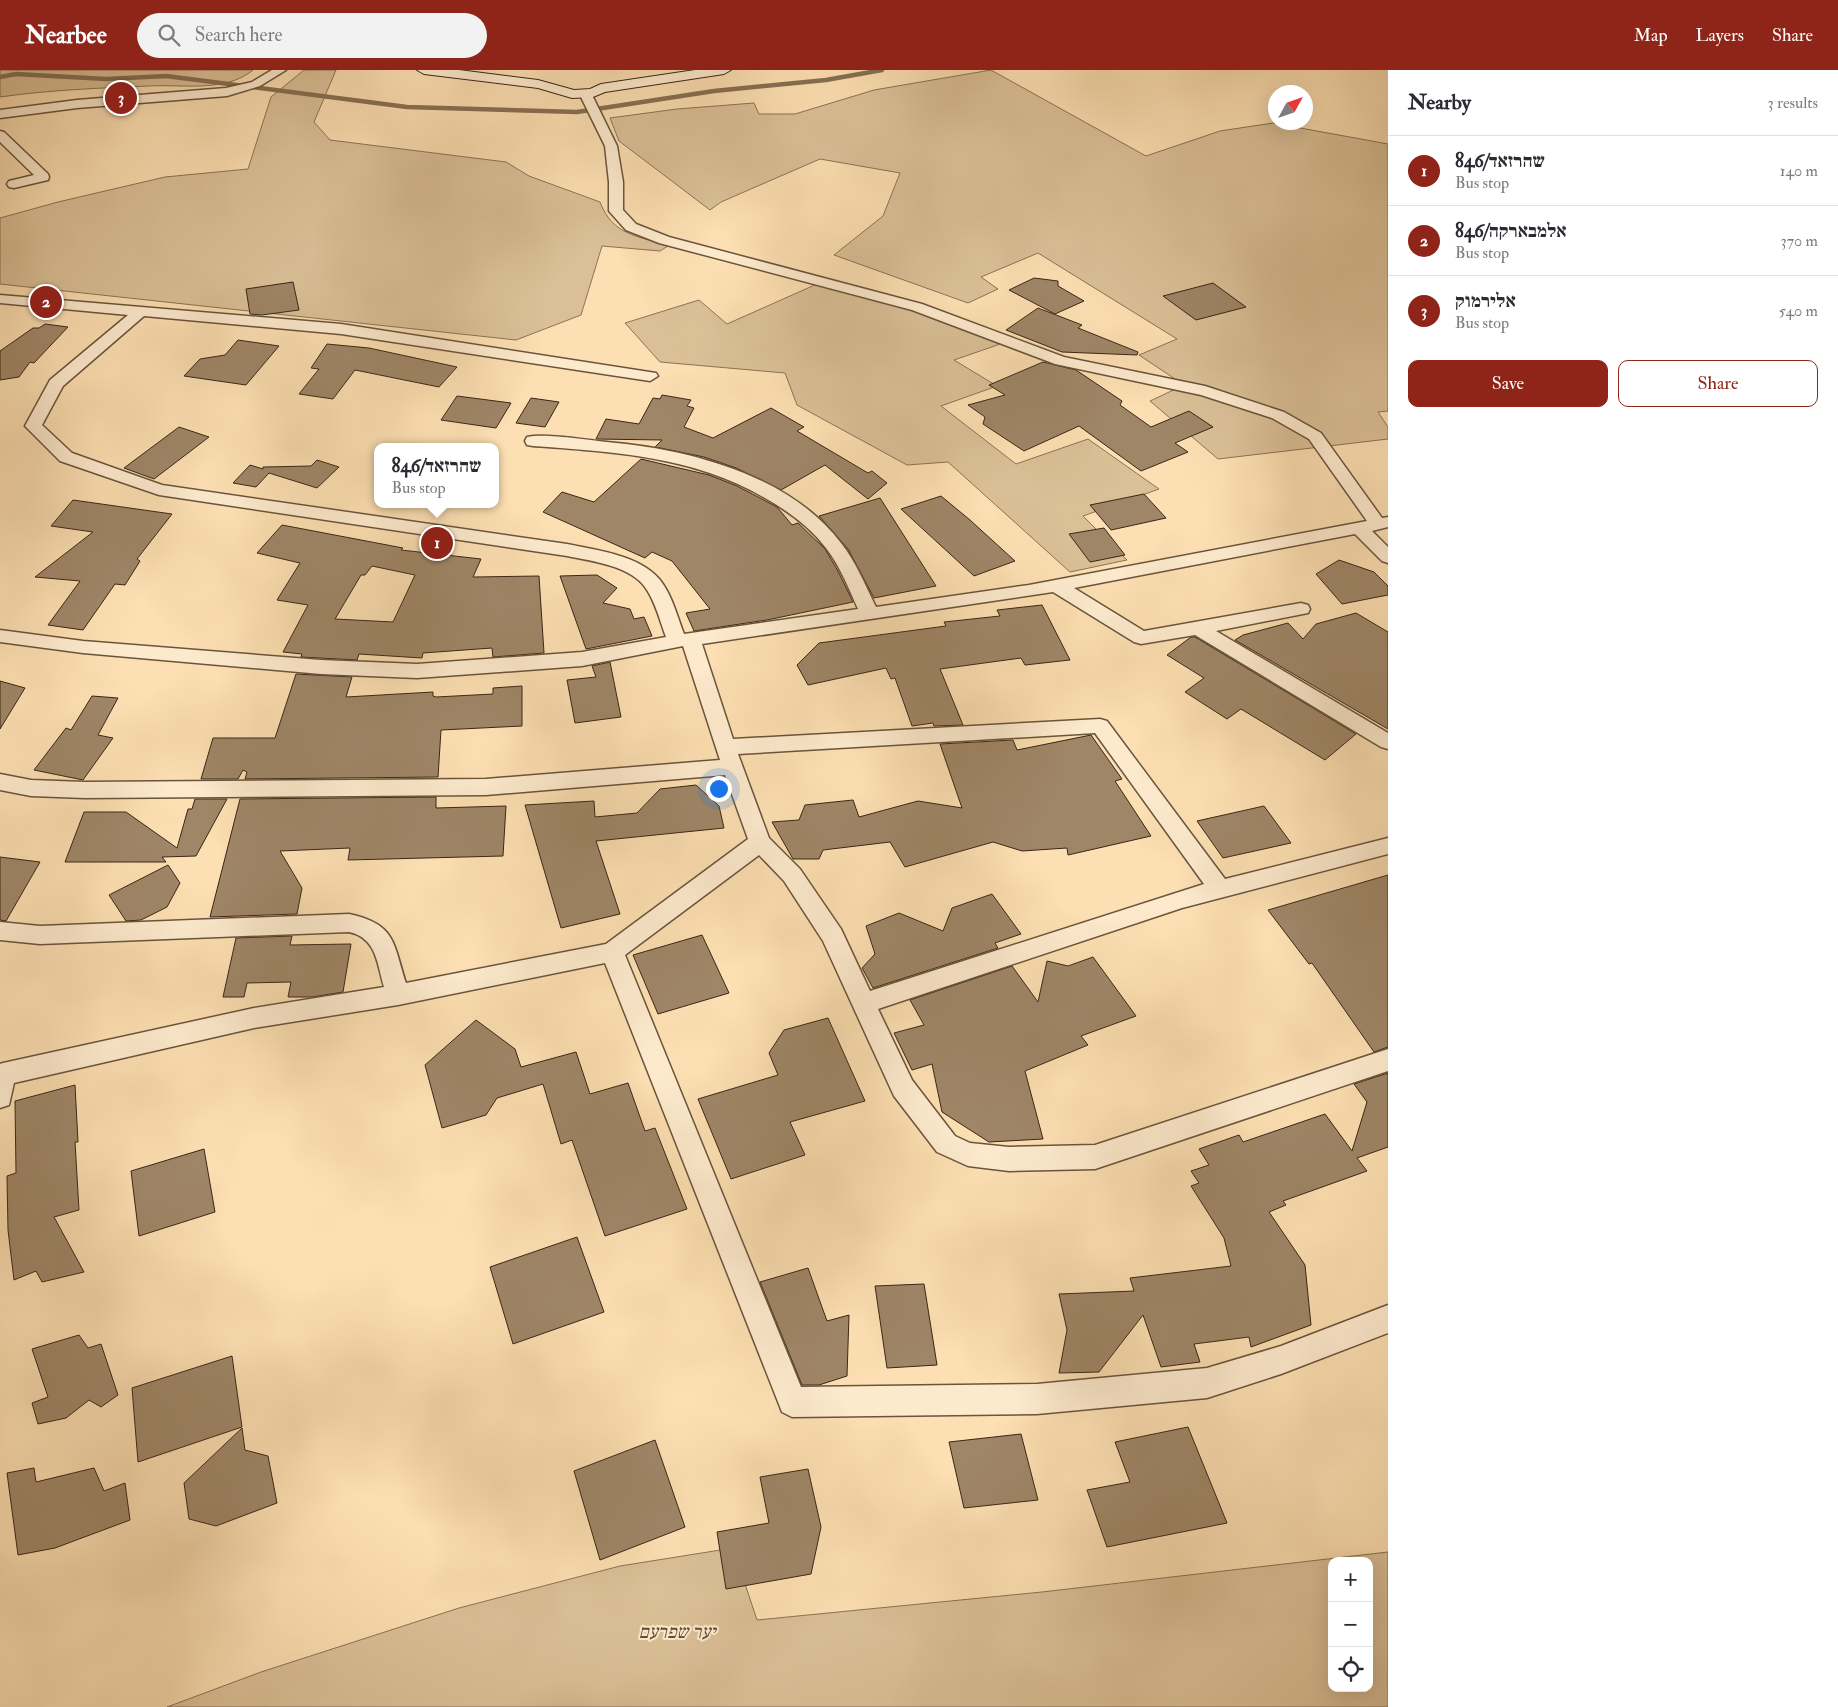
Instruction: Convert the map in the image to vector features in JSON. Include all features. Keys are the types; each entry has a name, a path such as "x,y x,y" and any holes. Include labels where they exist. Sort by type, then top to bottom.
{"main road":[{"path":"424,70 568,82"},
{"path":"467,70 568,82"},
{"path":"568,82 572,94 586,95 596,84 680,70"},
{"path":"596,84 724,70"}],"street":[{"path":"0,114 77,104 228,92 256,84 276,71"},
{"path":"0,636 83,647 230,661 417,671 582,659 684,641 1055,585 1382,523 1315,436 1299,424 1278,415 1205,391 1060,361 917,307 664,240 631,226 616,211 616,182 610,146 586,95"},
{"path":"0,135 43,176 14,184"},
{"path":"0,299 139,313 341,329 650,376"},
{"path":"139,313 56,383 33,426 66,458 159,490 557,548 602,557 628,566 653,584 684,641 760,842 792,875 833,936 903,1088 946,1144 968,1154 1009,1159 1095,1157 1388,1060"},
{"path":"533,440 673,456 701,463 766,491 790,504 835,547 870,614"},
{"path":"1358,527 1388,557"},
{"path":"1055,585 1141,638 1301,609"},
{"path":"1198,628 1388,742"},
{"path":"0,782 31,788 86,790 486,786 729,757 1100,726 1220,889"},
{"path":"1,1082 254,1018 398,995 612,952 760,842"},
{"path":"865,1003 1181,899 1388,846"},
{"path":"0,931 40,935 349,924 366,927 376,933 381,940 398,995"},
{"path":"612,952 792,1402 1037,1399 1207,1382 1281,1360 1388,1319"}],"green space":[{"path":"0,70 253,70 230,82 216,85 93,89 0,97"},
{"path":"304,70 336,70 314,122 330,140 506,162 529,176 600,202 605,213 619,228 627,233 668,246 660,251 602,246 581,315 516,340 0,284 0,218 58,202 165,177 248,169 271,97"},
{"path":"991,70 1146,156 1220,131 1268,124 1268,130 1311,130 1388,144 1388,411 1378,412 1388,427 1388,439 1218,459 1150,401 1184,385 1139,355 1177,339 1038,253 981,277 998,289 968,303 834,255 883,216 900,173 820,159 721,202 710,210 619,141 610,118 677,109 754,103 759,114 795,114 874,90"},
{"path":"817,284 847,290 1009,341 954,360 997,386 941,406 1016,464 1088,439 1159,489 1083,516 1127,560 1070,572 948,462 907,465 797,405 785,373 660,362 625,323 699,300 727,324"},
{"name":"יער שפרעם","path":"733,1548 757,1620 1042,1592 1328,1559 1328,1692 1373,1692 1373,1557 1345,1557 1388,1552 1388,1707 167,1707 261,1672 459,1608 620,1566"}],"building":[{"path":"1034,278 1058,281 1058,286 1084,301 1055,314 1009,290"},
{"path":"293,282 299,310 262,315 250,314 246,289"},
{"path":"1213,283 1246,307 1196,320 1163,296"},
{"path":"1038,308 1082,325 1078,328 1138,352 1137,355 1062,352 1006,330"},
{"path":"45,324 68,327 34,363 30,362 19,377 0,380 0,351 33,328 39,328"},
{"path":"238,340 279,346 246,385 184,376 200,359 225,355"},
{"path":"327,344 369,348 457,367 439,387 355,370 333,399 299,394 319,369 311,368"},
{"path":"1043,362 1076,370 1122,401 1120,405 1151,427 1189,411 1213,427 1175,443 1188,452 1141,471 1079,426 1024,451 983,424 985,417 968,405 1005,395 989,385"},
{"path":"662,395 691,400 687,406 694,408 684,427 713,438 771,408 804,427 797,431 868,473 872,471 887,483 868,499 825,465 781,490 736,468 704,457 655,447 662,440 596,439 606,419 639,424 653,398 660,399"},
{"path":"457,396 511,403 496,428 441,420"},
{"path":"531,398 559,402 545,427 516,423"},
{"path":"179,427 209,437 154,479 124,468"},
{"path":"641,459 709,475 737,486 777,507 792,525 798,523 825,549 853,602 767,620 694,631 686,613 710,609 672,561 652,552 645,558 543,512 562,492 594,502"},
{"path":"317,460 339,467 317,488 269,473 256,487 233,483 250,465 263,469 263,467 311,466"},
{"path":"1144,494 1166,518 1111,530 1090,505"},
{"path":"941,496 1015,561 974,576 901,509"},
{"path":"880,498 936,586 874,598 848,549 819,516"},
{"path":"73,500 172,514 137,559 140,561 125,585 115,584 83,630 48,625 80,581 35,577 93,532 51,526"},
{"path":"282,525 403,548 401,550 481,559 473,577 539,576 544,653 493,657 492,648 423,653 422,658 359,654 357,660 301,657 302,654 283,652 308,605 277,600 300,563 257,553","holes":["372,566 415,575 393,622 335,619 361,575 365,575"]},
{"path":"1104,528 1125,555 1090,562 1069,534"},
{"path":"1339,560 1374,572 1388,586 1388,595 1342,604 1316,574"},
{"path":"597,575 617,588 603,603 630,609 634,619 644,617 652,636 586,649 560,576"},
{"path":"1042,605 1070,660 1025,665 1021,658 940,669 963,725 934,726 933,723 912,726 895,678 891,679 886,668 808,685 797,665 819,643 946,626 944,622 1000,616 997,610"},
{"path":"1356,613 1388,632 1388,729 1235,640 1243,635 1288,623 1303,639 1316,624"},
{"path":"1191,637 1195,637 1356,734 1325,760 1241,709 1227,719 1185,692 1204,678 1167,655"},
{"path":"610,662 621,717 575,723 567,680 596,677 592,666"},
{"path":"296,674 352,677 346,697 433,692 433,696 436,697 493,694 493,688 522,686 522,726 441,730 438,777 245,779 247,772 243,770 238,779 201,779 213,738 275,738"},
{"path":"0,681 25,688 0,729"},
{"path":"92,696 118,698 98,735 113,738 83,780 34,770 66,728 71,730"},
{"path":"1091,735 1122,779 1115,781 1151,836 1068,855 1067,848 1022,851 993,842 905,867 890,842 823,850 819,859 793,859 772,822 799,820 805,805 853,800 859,817 918,801 962,808 940,744 1013,740 1017,750"},
{"path":"696,785 719,806 724,828 596,841 620,914 561,928 525,805 594,801 595,817 637,813 660,789"},
{"path":"436,797 436,808 506,806 503,856 348,860 350,848 280,851 302,888 297,914 210,917 240,799"},
{"path":"195,799 227,799 196,856 162,857 166,862 65,862 84,812 126,812 177,848 188,809 192,809"},
{"path":"1264,806 1291,843 1223,858 1197,821"},
{"path":"0,857 40,862 6,921 0,920"},
{"path":"168,865 180,883 167,907 141,920 126,921 109,895"},
{"path":"1388,875 1388,1047 1374,1052 1312,963 1309,964 1268,910"},
{"path":"992,894 1021,934 995,943 998,948 873,988 862,968 875,954 866,926 899,913 943,931 952,908"},
{"path":"702,935 729,993 658,1014 633,955"},
{"path":"292,936 290,945 351,944 343,992 312,997 288,997 291,982 247,983 244,997 223,997 236,938"},
{"path":"1093,957 1136,1016 1081,1036 1088,1045 1025,1071 1043,1139 989,1142 942,1112 932,1064 912,1070 894,1033 924,1025 910,1000 1012,966 1038,1002 1047,961 1068,966"},
{"path":"828,1018 865,1101 790,1122 805,1155 731,1179 698,1099 778,1075 769,1053 784,1030"},
{"path":"476,1020 515,1049 521,1067 576,1052 590,1094 628,1083 645,1131 655,1128 687,1209 605,1236 572,1140 561,1144 543,1084 497,1098 486,1115 442,1128 425,1065"},
{"path":"1388,1073 1388,1147 1357,1158 1367,1171 1283,1201 1286,1205 1269,1212 1305,1265 1311,1325 1251,1347 1249,1337 1194,1344 1200,1362 1161,1367 1143,1315 1099,1372 1059,1373 1067,1330 1059,1294 1134,1291 1130,1278 1231,1266 1224,1238 1191,1186 1199,1183 1191,1171 1209,1165 1199,1149 1239,1135 1243,1142 1325,1114 1352,1151 1367,1102 1354,1084"},
{"path":"75,1085 78,1142 75,1142 79,1210 54,1217 84,1272 42,1282 36,1271 14,1280 8,1230 7,1176 16,1173 15,1101"},
{"path":"204,1149 215,1212 139,1236 131,1171"},
{"path":"577,1237 604,1312 513,1344 490,1267"},
{"path":"808,1268 827,1321 849,1315 847,1376 819,1385 802,1385 760,1282"},
{"path":"924,1284 937,1365 887,1368 875,1286"},
{"path":"79,1335 88,1348 101,1344 118,1395 101,1407 89,1400 66,1418 38,1424 32,1403 48,1397 32,1349"},
{"path":"232,1356 242,1427 138,1462 132,1388"},
{"path":"1188,1427 1227,1523 1107,1547 1087,1490 1130,1482 1115,1442"},
{"path":"242,1428 245,1450 268,1456 277,1503 216,1526 189,1519 184,1483"},
{"path":"1021,1434 1038,1500 964,1508 949,1442"},
{"path":"655,1440 685,1527 600,1560 574,1471"},
{"path":"34,1468 36,1482 94,1468 104,1491 125,1483 130,1520 55,1548 18,1555 7,1473"},
{"path":"808,1469 821,1527 811,1574 726,1589 717,1532 769,1523 760,1477"}],"waterway":[{"path":"0,77 16,74 106,79 166,76 407,107 577,112 714,91 826,80 882,70"}],"place":[{"name":"אלירמוק","path":"121,98"},
{"name":"אלמבארקה/846","path":"46,302"},
{"name":"846/שהרזאד","path":"437,543"}]}
